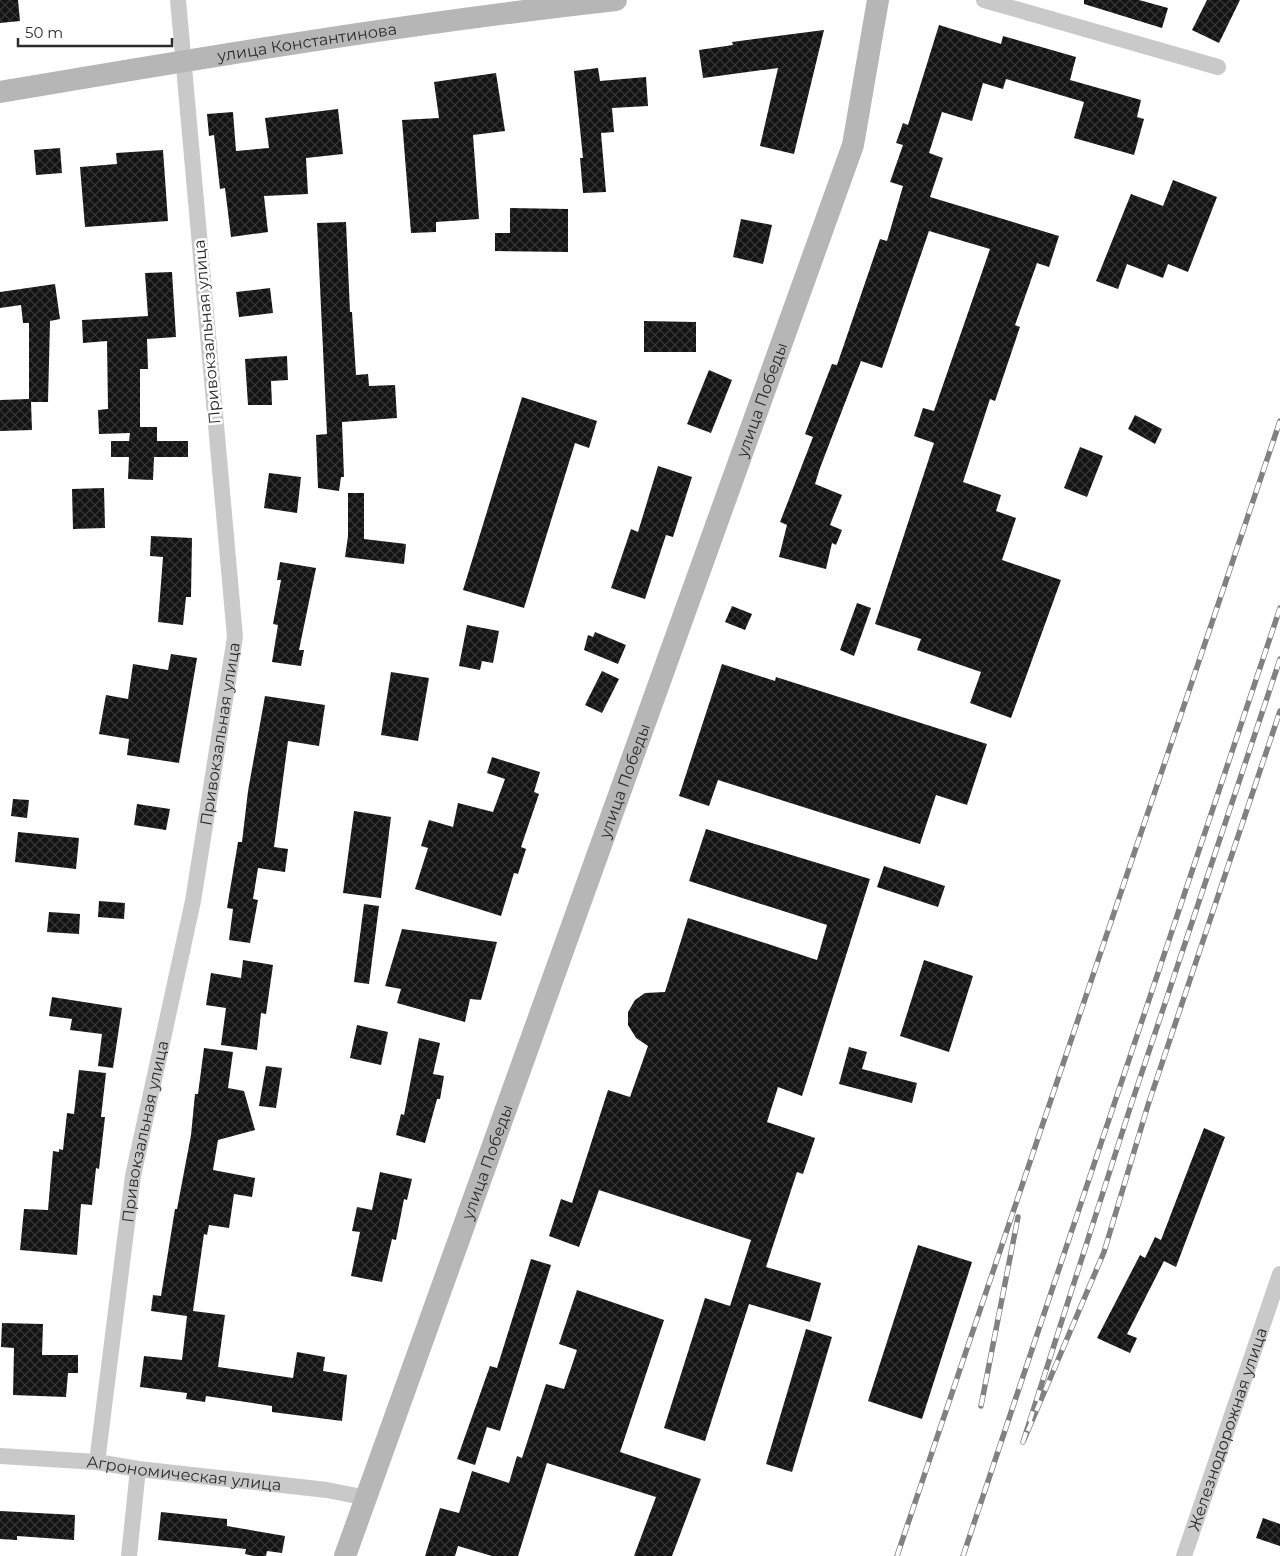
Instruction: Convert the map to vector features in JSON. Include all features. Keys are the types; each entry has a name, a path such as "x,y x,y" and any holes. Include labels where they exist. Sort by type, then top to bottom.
{"street":[{"name":"Привокзальная улица","path":"97,1462 132,1176 193,901 235,637 178,0"},
{"name":"улица Константинова","path":"0,92 537,4 616,0"},
{"name":"улица Победы","path":"345,1556 853,145 878,0"},
{"path":"984,0 1218,67"},
{"name":"Железнодорожная улица","path":"1184,1556 1280,1274"},
{"name":"Агрономическая улица","path":"0,1456 97,1462 138,1469 327,1490 367,1498"},
{"path":"129,1556 138,1469"}],"building":[{"path":"0,0 18,0 20,21 0,23"},
{"path":"1084,0 1139,0 1168,8 1162,28 1084,4"},
{"path":"1207,0 1240,0 1219,43 1192,30"},
{"path":"939,25 1001,44 1003,36 1076,57 1070,80 1141,100 1137,117 1144,119 1134,155 1074,138 1084,102 1006,79 1003,89 983,83 972,121 942,112 929,153 943,158 930,197 1059,236 1049,267 1037,263 1015,325 1020,327 995,401 990,399 963,482 1001,495 996,511 1016,518 1002,560 1061,580 1011,718 970,703 981,672 917,650 921,639 875,624 934,443 914,436 923,408 934,411 990,249 929,231 882,368 861,361 815,484 842,495 830,525 842,530 836,545 832,543 826,569 779,557 787,525 780,522 813,437 805,434 832,364 837,365 880,239 887,241 903,186 890,182 903,145 896,143 903,123 908,125"},
{"path":"824,30 794,154 760,146 778,68 703,78 699,50 733,45 732,42"},
{"path":"598,68 600,81 646,77 648,106 612,108 614,132 601,133 606,192 583,193 580,158 583,158 574,71"},
{"path":"496,73 505,131 473,135 479,219 436,222 436,232 411,233 402,120 439,118 434,82"},
{"path":"338,109 343,154 306,158 308,194 264,196 268,232 231,237 225,188 220,189 214,135 209,136 207,114 233,112 236,151 269,148 265,118"},
{"path":"60,148 62,173 36,175 34,150"},
{"path":"163,150 168,221 85,227 80,167 117,164 116,153"},
{"path":"1173,180 1217,197 1188,272 1168,264 1163,278 1127,264 1118,289 1096,281 1131,194 1163,206"},
{"path":"510,208 568,209 568,252 495,251 495,233 510,233"},
{"path":"741,219 772,225 763,264 733,257"},
{"path":"346,222 350,312 352,312 356,375 368,374 369,386 395,385 397,418 342,422 344,477 341,477 339,491 318,488 316,435 327,434 317,223"},
{"path":"172,272 176,337 147,339 148,369 140,369 140,427 157,427 157,441 188,441 188,457 154,457 153,480 128,479 129,457 111,457 111,441 129,441 130,433 99,434 98,410 108,409 107,341 83,343 82,320 148,316 145,273"},
{"path":"55,284 60,319 50,321 48,402 31,402 32,430 0,431 0,400 29,399 29,323 23,323 21,305 0,308 0,292"},
{"path":"270,288 273,313 239,317 236,292"},
{"path":"644,321 696,322 696,352 644,352"},
{"path":"287,356 288,380 271,381 272,405 248,405 245,359"},
{"path":"709,370 732,380 711,433 687,424"},
{"path":"522,397 597,421 589,448 575,443 524,608 463,590"},
{"path":"1135,415 1162,429 1155,444 1128,429"},
{"path":"1080,447 1103,456 1087,497 1064,488"},
{"path":"658,466 692,477 673,537 666,535 645,599 611,588 631,529 638,532"},
{"path":"269,473 301,477 297,513 264,508"},
{"path":"104,488 105,528 73,529 72,489"},
{"path":"348,493 364,493 364,539 406,544 404,564 345,557 348,536"},
{"path":"151,536 192,538 191,597 186,597 183,625 158,622 163,557 150,556"},
{"path":"280,562 316,568 299,650 304,650 301,666 272,662 278,625 273,624 281,580 277,580"},
{"path":"857,603 871,608 854,656 840,650"},
{"path":"732,606 752,614 745,630 725,622"},
{"path":"467,625 499,631 493,663 482,661 480,670 459,666"},
{"path":"595,632 626,645 618,664 584,650 588,635 593,637"},
{"path":"171,654 197,658 179,763 127,755 129,739 99,734 106,695 128,699 133,664 168,670"},
{"path":"722,664 775,681 776,677 987,744 967,805 936,795 920,844 718,780 709,806 679,796"},
{"path":"602,671 619,679 602,713 585,705"},
{"path":"391,672 429,678 418,741 381,735"},
{"path":"265,696 325,705 319,746 288,741 274,847 288,849 285,872 258,868 253,899 258,900 250,943 229,940 233,909 227,908 238,842 242,842 248,791"},
{"path":"492,757 540,772 534,792 539,794 521,847 526,849 518,874 514,873 501,916 415,889 428,848 421,846 429,820 453,827 458,803 493,812 505,779 487,773"},
{"path":"13,799 29,800 27,818 11,816"},
{"path":"137,804 170,809 166,830 134,825"},
{"path":"354,811 391,817 381,898 343,893"},
{"path":"706,829 870,879 802,1096 778,1087 767,1122 815,1138 803,1174 797,1172 766,1267 821,1283 810,1322 749,1304 705,1441 664,1428 705,1298 730,1306 751,1240 599,1190 579,1247 549,1236 561,1199 572,1203 608,1090 630,1097 648,1046 636,1038 628,1025 628,1012 635,1000 645,993 665,992 688,918 817,960 827,925 689,881"},
{"path":"18,832 79,838 76,869 15,862"},
{"path":"884,866 945,886 938,907 877,887"},
{"path":"99,901 125,903 124,919 98,917"},
{"path":"364,904 379,906 369,984 354,982"},
{"path":"49,912 80,914 79,934 47,932"},
{"path":"402,929 497,942 481,1000 470,999 465,1022 397,1003 401,989 385,986"},
{"path":"243,960 273,965 266,1014 261,1013 257,1050 221,1045 226,1008 206,1005 211,973 241,978"},
{"path":"924,960 973,976 949,1052 900,1036"},
{"path":"52,997 122,1008 113,1068 98,1066 102,1034 70,1030 72,1019 49,1016"},
{"path":"357,1025 388,1032 381,1065 350,1058"},
{"path":"419,1038 440,1043 433,1074 444,1076 440,1099 437,1099 425,1143 396,1135 401,1114 404,1115"},
{"path":"849,1047 867,1052 862,1069 917,1083 912,1103 839,1084"},
{"path":"204,1048 233,1052 228,1088 244,1091 255,1130 218,1140 213,1170 255,1178 252,1197 234,1194 229,1228 209,1225 207,1235 204,1234 193,1311 225,1315 218,1367 293,1378 297,1352 325,1357 323,1371 347,1375 342,1421 272,1412 272,1406 206,1396 205,1402 186,1399 187,1393 140,1387 144,1356 182,1360 187,1316 151,1311 153,1295 161,1296 175,1209 177,1209 191,1135 195,1094 198,1094"},
{"path":"266,1066 282,1068 276,1108 259,1106"},
{"path":"79,1070 106,1073 101,1117 105,1117 99,1169 96,1168 92,1205 81,1204 77,1255 20,1250 24,1209 48,1210 53,1151 59,1152 59,1149 63,1150 67,1113 74,1114"},
{"path":"1204,1128 1225,1137 1176,1267 1164,1261 1127,1334 1137,1338 1130,1353 1097,1338 1140,1255 1145,1258 1155,1237 1161,1240"},
{"path":"380,1172 412,1179 407,1200 404,1199 396,1240 392,1239 382,1282 351,1276 360,1232 352,1231 357,1207 372,1210"},
{"path":"918,1245 972,1262 922,1419 868,1401"},
{"path":"531,1259 551,1265 500,1431 487,1427 475,1465 457,1459 490,1366 497,1368"},
{"path":"577,1290 664,1320 620,1452 701,1479 672,1556 634,1556 656,1497 547,1463 518,1556 492,1556 458,1546 455,1556 425,1556 440,1508 459,1513 472,1471 509,1483 517,1456 522,1458 546,1384 564,1389 577,1350 559,1344"},
{"path":"2,1323 43,1324 42,1355 78,1355 78,1373 68,1373 66,1397 13,1395 14,1348 1,1347"},
{"path":"806,1329 832,1337 792,1472 766,1464"},
{"path":"0,1511 75,1515 74,1540 17,1536 17,1540 0,1539"},
{"path":"161,1512 227,1519 227,1526 285,1536 282,1553 267,1551 266,1556 254,1556 245,1554 246,1549 158,1540"},
{"path":"1263,1518 1280,1524 1280,1546 1256,1538"}],"railway":[{"path":"897,1556 1280,421"},
{"path":"963,1556 1280,608"},
{"path":"1280,659 1131,1105 1023,1442 1104,1252 1148,1105 1280,711"},
{"path":"981,1406 1018,1217"}]}
